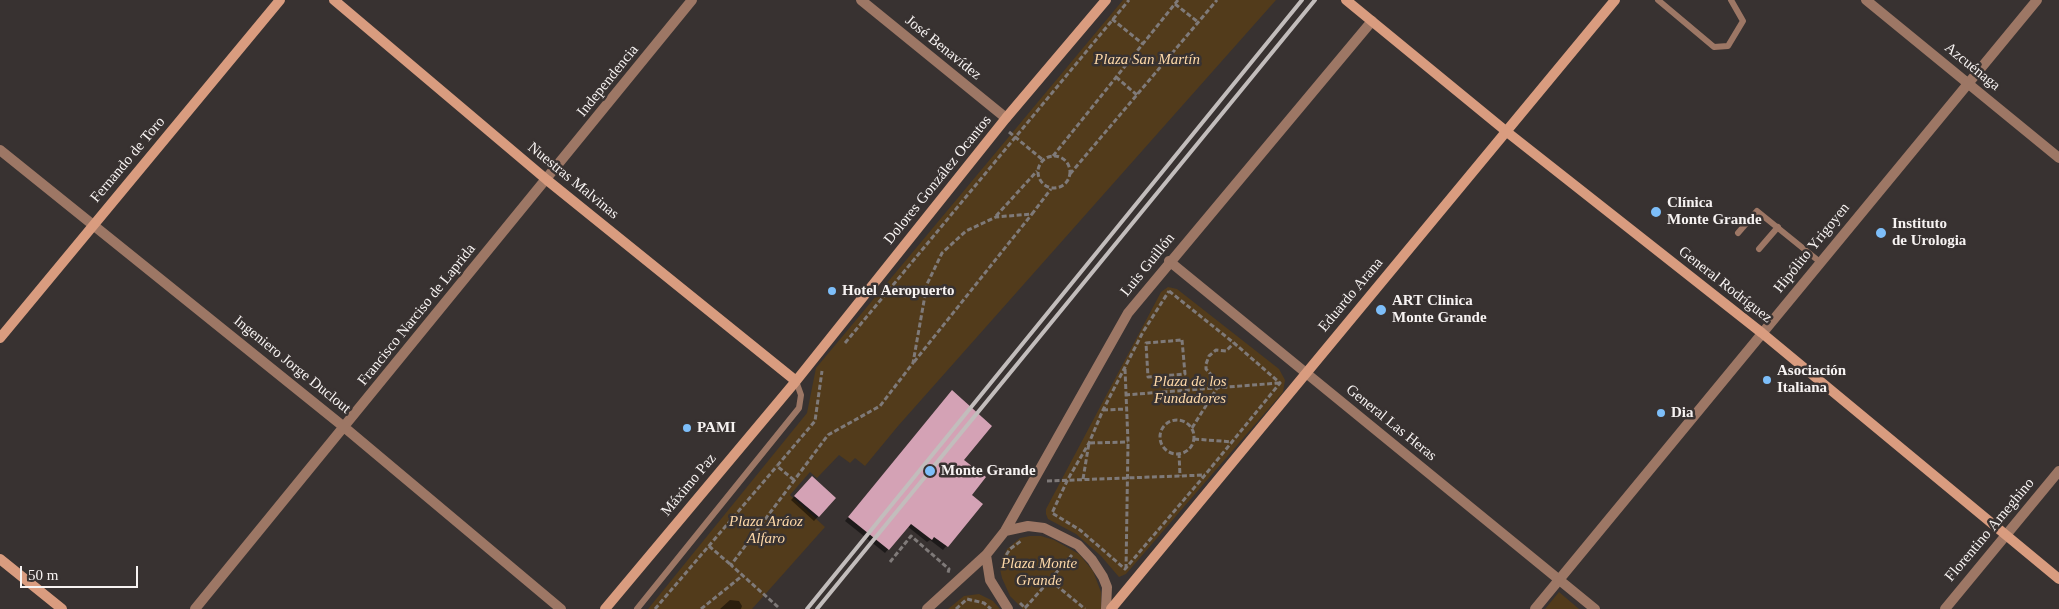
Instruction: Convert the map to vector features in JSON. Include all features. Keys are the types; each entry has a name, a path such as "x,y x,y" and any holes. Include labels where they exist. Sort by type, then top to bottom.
{"street":[{"name":"Fernando de Toro","path":"0,338 280,0"},
{"name":"Nuestras Malvinas","path":"334,0 547,180 796,381"},
{"name":"Independencia","path":"547,180 692,0"},
{"name":"José Benavídez","path":"861,0 1003,122"},
{"name":"Dolores González Ocantos","path":"796,381 1003,122 1106,0"},
{"name":"General Rodríguez","path":"1346,0 1507,132 1762,333 2059,579"},
{"name":"Eduardo Arana","path":"1111,609 1615,0"},
{"name":"Azcuénaga","path":"1866,0 2059,158"},
{"name":"Hipólito Yrigoyen","path":"1535,609 2037,0"},
{"name":"Luis Guillón","path":"926,609 986,555 1005,531 1128,313 1169,261 1372,21"},
{"name":"Ingeniero Jorge Duclout","path":"0,150 344,427 561,609"},
{"name":"Francisco Narciso de Laprida","path":"195,609 547,180"},
{"name":"General Las Heras","path":"1169,261 1595,609"},
{"name":"Máximo Paz","path":"605,609 796,381"},
{"name":"Florentino Ameghino","path":"1945,609 2059,471"},
{"path":"1005,531 1028,526 1044,528 1078,545 1092,560 1105,582 1108,597 1106,609"},
{"path":"986,555 990,580 1008,609"},
{"path":"0,559 62,609"}],"lane":[{"path":"1658,0 1714,48 1728,46 1743,21 1731,0"},
{"path":"1738,233 1757,211 1820,262"},
{"path":"1759,249 1778,227"},
{"path":"636,609 798,408 800,395 796,381"}],"path":[{"path":"839,350 1129,0"},
{"path":"1070,174 1217,0"},
{"path":"996,217 1038,170 1043,160 1053,156 1177,2 1198,22"},
{"path":"1099,8 1143,44"},
{"path":"1116,77 1137,94"},
{"path":"1003,122 1014,137 1043,160"},
{"path":"1038,170 1039,180 1042,184 1052,189 1062,187 1069,180 1070,168 1064,159 1053,156"},
{"path":"731,565 828,435 880,406 1052,189"},
{"path":"913,363 927,284 942,253 966,231 996,217 1032,214"},
{"path":"1135,579 1080,530 1052,513 1068,479 1089,443 1103,410 1142,332 1169,291 1280,383"},
{"path":"1182,340 1185,374 1166,376 1148,377 1146,343 1182,340"},
{"path":"1192,428 1217,388 1216,379 1206,369 1207,360 1212,352 1226,351 1234,343"},
{"path":"655,609 815,421 821,372 827,364"},
{"path":"1124,368 1128,442 1125,569"},
{"path":"1166,376 1168,391"},
{"path":"1126,395 1280,383"},
{"path":"1125,569 1280,383"},
{"path":"1103,410 1126,409"},
{"path":"1179,420 1192,428 1194,439 1189,448 1179,454 1168,451 1163,447 1160,436 1161,430 1168,422 1179,420"},
{"path":"1194,439 1232,442"},
{"path":"1089,443 1128,442"},
{"path":"1083,479 1089,443"},
{"path":"1179,454 1180,476"},
{"path":"777,466 794,480"},
{"path":"1031,482 1068,479 1205,475"},
{"path":"890,562 911,536 949,569 943,594"},
{"path":"1002,569 1003,560 1010,550 1020,541 1029,539"},
{"path":"709,546 778,607"},
{"path":"1017,600 1025,609 1072,555 1068,552"},
{"path":"701,609 742,576"},
{"path":"1050,580 1085,609"},
{"path":"956,609 967,600 984,602 991,609"}],"green space":[{"name":"Plaza San Martín","path":"1123,0 1276,0 898,426 865,466 855,458 850,463 839,455 817,478 810,472 790,495 825,527 752,609 648,609 807,413 816,368"},
{"name":"Plaza de los Fundadores","path":"1168,287 1177,289 1279,369 1285,380 1283,392 1126,574 1119,577 1101,556 1076,534 1048,519 1046,509 1161,292"},
{"name":"Plaza Monte Grande","path":"1041,536 1054,540 1079,554 1093,571 1101,592 1101,609 1023,609 1010,596 1000,569 1002,560 1007,549 1020,538"},
{"path":"1559,592 1579,609 1545,609"},
{"path":"979,594 993,601 1000,609 948,609 964,596"}],"building":[{"path":"952,390 992,426 964,460 986,477 972,495 983,504 948,547 934,537 932,540 911,524 889,550 848,517"},
{"path":"812,476 836,498 819,517 794,496"}],"railway":[{"path":"807,609 1302,0"},
{"path":"817,609 1315,0"}],"place":[{"name":"Clínica Monte Grande","path":"1656,212"},
{"name":"Instituto de Urologia","path":"1881,233"},
{"name":"Hotel Aeropuerto","path":"832,291"},
{"name":"ART Clinica Monte Grande","path":"1381,310"},
{"name":"Asociación Italiana","path":"1767,380"},
{"name":"Dia","path":"1661,413"},
{"name":"PAMI","path":"687,428"},
{"name":"Monte Grande","path":"930,471"}],"park label":[{"name":"Plaza Aráoz Alfaro","path":"766,530"}]}
